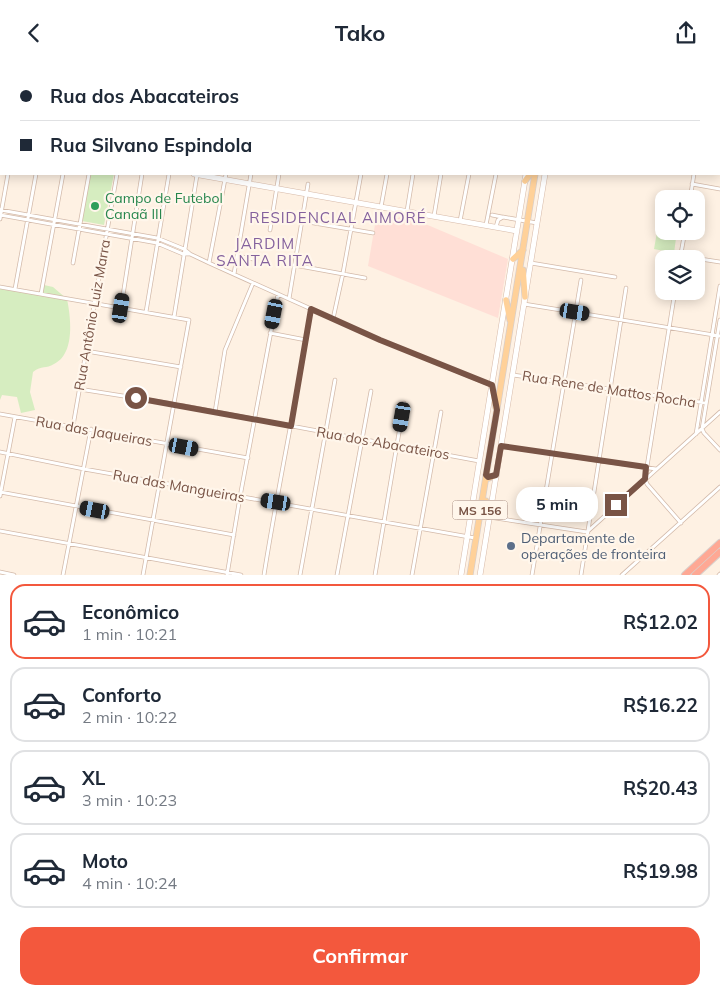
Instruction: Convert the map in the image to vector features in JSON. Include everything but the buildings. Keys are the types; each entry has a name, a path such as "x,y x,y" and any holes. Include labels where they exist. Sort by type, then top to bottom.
{"highway":[{"path":"685,575 720,543"},
{"path":"695,575 702,572 720,552"}],"main road":[{"path":"206,175 226,177 249,184 518,231"},
{"path":"461,575 525,181 528,175"},
{"path":"480,575 522,295 530,263 537,175"},
{"path":"496,413 523,250 545,175"},
{"path":"474,575 486,501 488,476 498,446 524,304 522,295 523,271 527,235"},
{"path":"513,259 523,250"},
{"path":"506,300 511,326"},
{"path":"492,385 496,413"},
{"name":"MS 156","path":"470,575 488,476 496,413"},
{"path":"488,476 496,475"},
{"path":"486,501 489,517"}],"street":[{"path":"0,219 8,175"},
{"path":"15,289 36,175"},
{"path":"41,294 63,175"},
{"path":"73,263 89,175"},
{"name":"Rua Antônio Luiz Marra","path":"73,426 117,175"},
{"path":"121,308 142,175"},
{"path":"146,312 169,175"},
{"path":"174,317 196,175"},
{"path":"234,274 251,175"},
{"path":"270,230 279,175"},
{"path":"333,319 361,175"},
{"path":"381,207 387,175"},
{"path":"406,211 413,175"},
{"path":"434,216 442,175"},
{"path":"460,221 469,175"},
{"path":"486,225 496,175"},
{"path":"691,190 694,175"},
{"path":"209,263 226,177"},
{"path":"289,299 308,184"},
{"path":"692,185 720,189"},
{"path":"1,212 28,214 157,238 333,319 449,369 492,385"},
{"path":"1,212 27,220 157,243 183,254 190,254"},
{"path":"492,215 532,223"},
{"path":"496,227 498,220 503,217"},
{"path":"302,221 373,233"},
{"path":"237,255 253,259"},
{"path":"705,260 720,262"},
{"path":"530,263 615,277"},
{"path":"294,265 365,278"},
{"path":"532,575 581,280"},
{"path":"215,412 225,350 253,283"},
{"path":"696,434 720,286"},
{"path":"0,287 189,320 143,575"},
{"path":"581,575 626,288"},
{"path":"228,574 240,497 278,294"},
{"path":"673,300 645,479 647,485 681,523"},
{"path":"524,304 719,336"},
{"path":"264,575 311,309"},
{"path":"720,320 719,336 702,429 720,450"},
{"path":"270,333 306,340"},
{"path":"86,351 181,367"},
{"name":"Rua Rene de Mattos Rocha","path":"512,374 706,403"},
{"path":"300,575 335,380"},
{"name":"Rua dos Abacateiros","path":"79,389 174,404 480,461"},
{"path":"338,575 371,391"},
{"path":"375,575 404,403"},
{"path":"412,575 441,412"},
{"path":"489,517 587,531 720,413"},
{"name":"Rua das Jaqueiras","path":"0,414 248,458"},
{"path":"15,417 0,493 234,535"},
{"path":"63,575 90,429"},
{"path":"498,446 598,459 656,469"},
{"name":"Rua das Mangueiras","path":"0,452 84,469 476,538"},
{"path":"622,575 720,487"},
{"path":"0,531 68,545 241,575"},
{"path":"0,573 14,575"}],"shaded area":[{"path":"377,213 398,218 404,215 508,259 498,318 368,266"}],"green space":[{"path":"90,175 114,175 104,225 82,221"},
{"path":"656,240 676,240 674,250 654,249"},
{"path":"44,285 53,287 67,299 70,316 70,335 61,359 33,372 30,392 35,410 21,413 17,397 2,395 0,400 0,286 42,294"}],"place":[{"name":"Campo de Futebol Canaã III","path":"95,206"},
{"name":"Departamente de operações de fronteira","path":"511,546"}],"district":[{"name":"RESIDENCIAL AIMORÉ","path":"338,217"},
{"name":"JARDIM SANTA RITA","path":"265,252"}],"route":[{"path":"136,398 291,426 311,309 449,369 492,385 497,410 486,475 488,477 496,475 501,446 646,467 645,479 616,505"}]}
